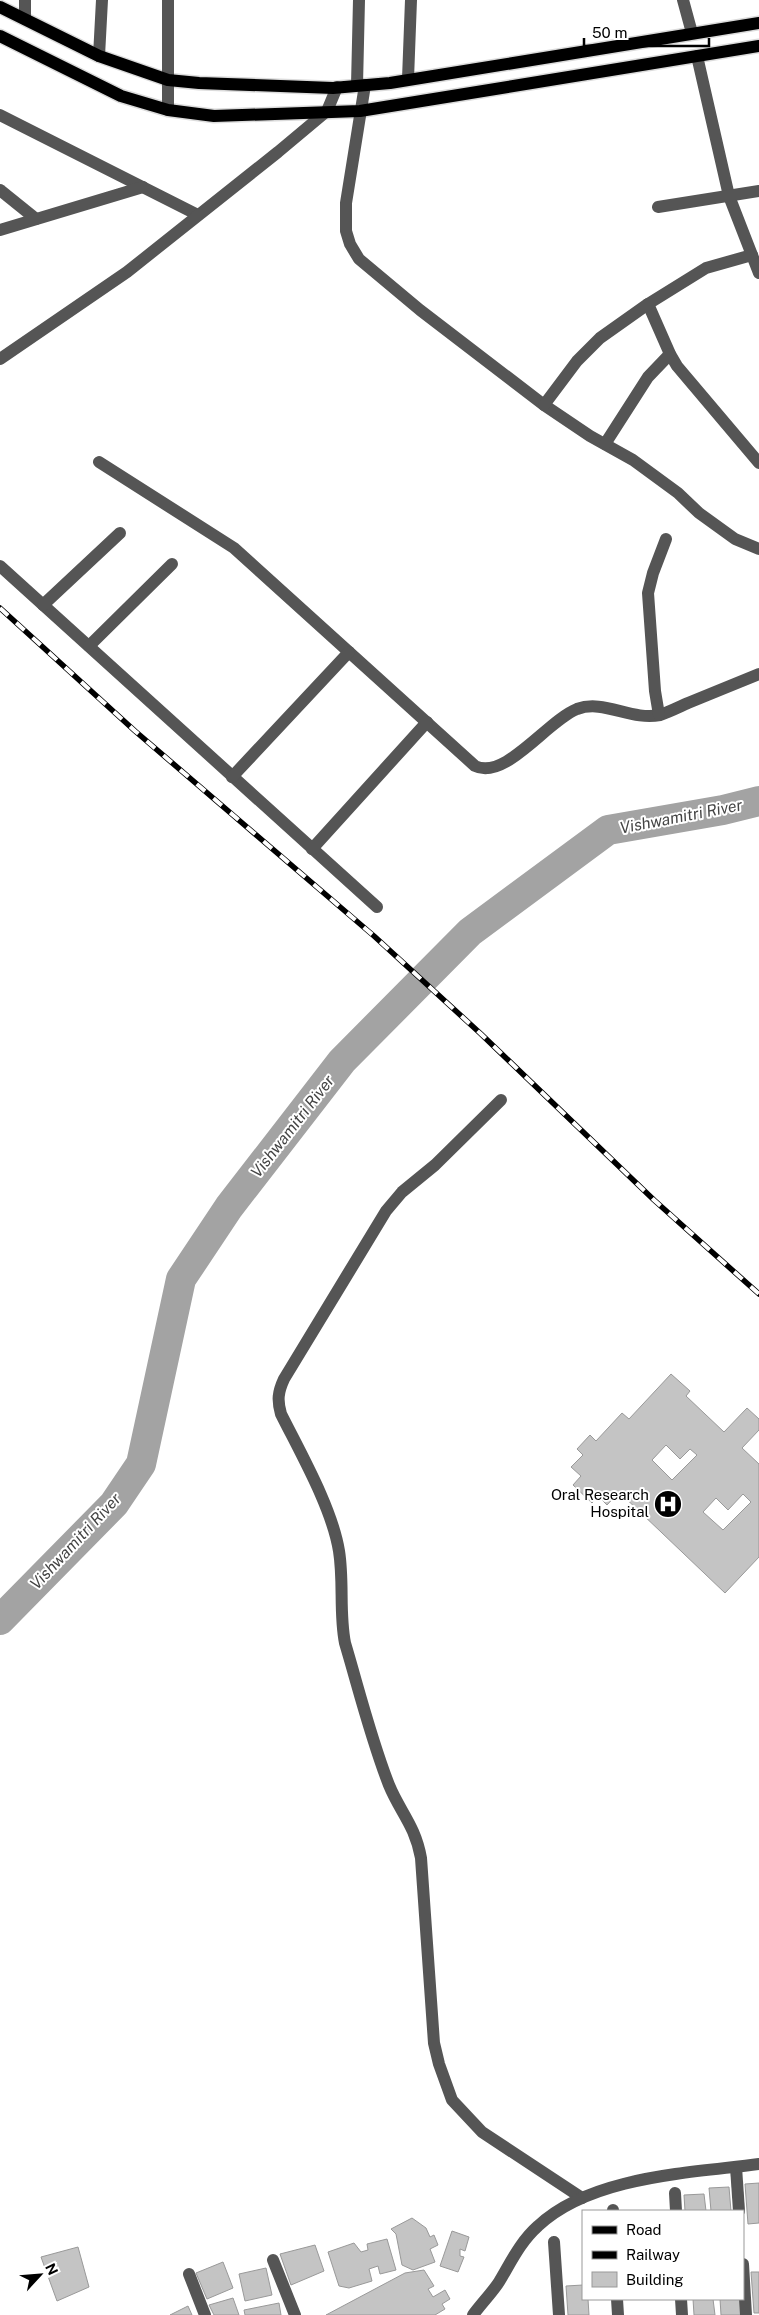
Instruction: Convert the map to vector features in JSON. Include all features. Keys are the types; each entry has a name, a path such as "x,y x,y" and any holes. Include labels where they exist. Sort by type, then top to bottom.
{"main road":[{"path":"0,7 99,56 168,80 198,83 338,87 408,80 759,23"},
{"path":"0,36 121,96 168,110 214,116 360,111 759,46"}],"street":[{"path":"25,0 25,19"},
{"path":"99,56 102,0"},
{"path":"168,0 168,110"},
{"path":"359,0 360,111 346,203 346,231 350,244 359,259 420,310 544,405 633,460 735,539 759,549"},
{"path":"408,80 411,0"},
{"path":"683,0 692,33"},
{"path":"697,56 729,196 759,274"},
{"path":"0,359 127,272 198,215 327,111 338,87"},
{"path":"0,115 198,215"},
{"path":"0,230 143,188"},
{"path":"0,190 36,219"},
{"path":"658,207 759,191"},
{"path":"544,405 588,349 600,338 648,304 706,268 752,255"},
{"path":"648,304 670,354 759,464"},
{"path":"605,444 648,377 670,354"},
{"path":"99,462 234,548 475,766 484,770 496,768 510,760 552,724 578,709 594,705 638,715 659,715 759,674"},
{"path":"43,605 120,533"},
{"path":"659,715 654,691 648,593 653,573 666,539"},
{"path":"89,646 172,564"},
{"path":"0,566 377,908"},
{"path":"232,777 349,652"},
{"path":"312,849 427,722"},
{"path":"501,1100 435,1165 402,1192 386,1211 284,1379 277,1401 280,1414 333,1527 339,1553 342,1625 345,1643 390,1787 407,1816 418,1842 421,1858 434,2043 446,2087 452,2100 482,2132 582,2198"},
{"path":"473,2315 498,2283 514,2253 537,2226 553,2214 582,2198 662,2177 759,2164"},
{"path":"736,2167 739,2210"},
{"path":"675,2193 676,2210"},
{"path":"554,2242 559,2315"},
{"path":"273,2260 295,2315"},
{"path":"189,2274 205,2315"},
{"path":"744,2281 746,2315"},
{"path":"617,2300 618,2315"},
{"path":"681,2300 682,2315"}],"building":[{"path":"671,1374 690,1391 686,1396 724,1432 747,1408 759,1419 759,1430 742,1448 759,1464 759,1557 725,1593 619,1492 607,1505 598,1496 592,1503 573,1485 581,1476 571,1467 583,1455 577,1449 590,1435 596,1441 622,1413 629,1419","holes":["666,1445 680,1459 690,1449 697,1455 672,1480 652,1460","743,1494 751,1502 723,1530 703,1512 716,1498 728,1510"]},
{"path":"759,2183 759,2223 748,2224 745,2184"},
{"path":"729,2187 731,2210 711,2210 709,2188"},
{"path":"704,2194 706,2210 685,2210 684,2195"},
{"path":"412,2218 426,2228 430,2237 434,2235 438,2245 430,2249 435,2262 413,2270 402,2265 396,2234 391,2229"},
{"path":"452,2231 469,2237 465,2251 460,2249 460,2256 464,2257 458,2272 440,2266"},
{"path":"387,2239 396,2270 380,2274 378,2266 369,2269 372,2281 349,2288 339,2286 328,2252 354,2243 361,2252 368,2250 367,2244"},
{"path":"315,2245 324,2271 291,2285 280,2254"},
{"path":"78,2247 89,2287 57,2301 41,2257"},
{"path":"223,2262 233,2288 207,2299 196,2273"},
{"path":"266,2268 272,2295 245,2301 239,2274"},
{"path":"424,2270 434,2286 428,2289 433,2297 445,2290 450,2299 442,2304 445,2309 435,2315 326,2315 405,2273"},
{"path":"751,2272 759,2272 759,2313 754,2313"},
{"path":"582,2285 582,2300 588,2300 589,2315 568,2315 566,2286"},
{"path":"233,2298 239,2315 214,2315 209,2305"},
{"path":"693,2300 713,2300 715,2315 694,2315"},
{"path":"720,2300 740,2300 741,2315 721,2315"},
{"path":"279,2303 281,2315 245,2315 244,2310"},
{"path":"188,2306 192,2315 170,2315"}],"waterway":[{"name":"Vishwamitri River","path":"0,1620 114,1504 141,1464 181,1279 229,1207 342,1061 470,932 608,830 723,810 759,801"}],"railway":[{"path":"0,608 135,731 374,936 481,1034 654,1200 759,1294"}],"place":[{"name":"Oral Research Hospital","path":"668,1504"}]}
